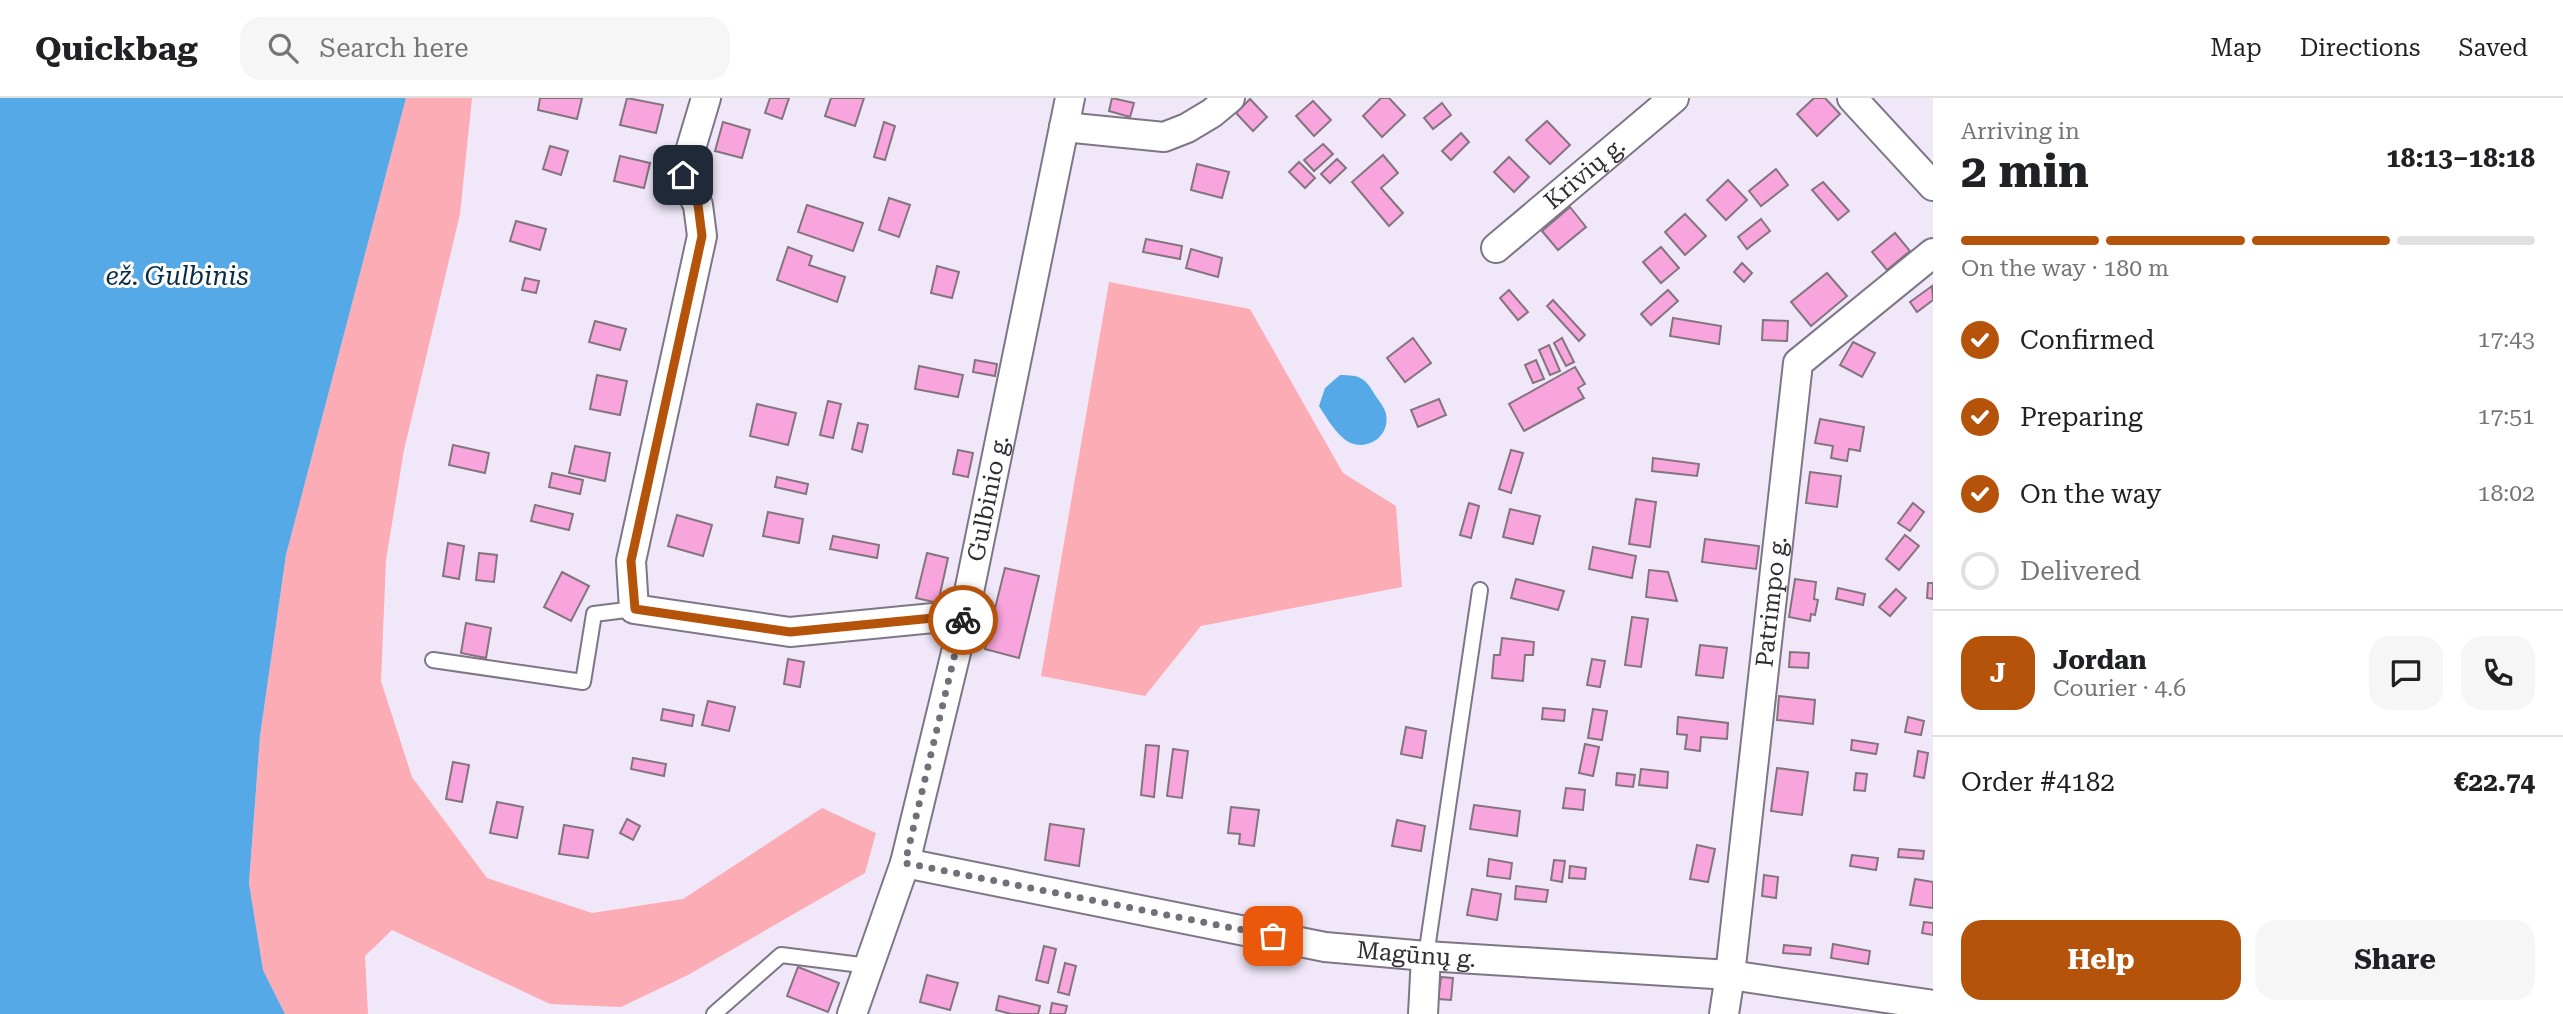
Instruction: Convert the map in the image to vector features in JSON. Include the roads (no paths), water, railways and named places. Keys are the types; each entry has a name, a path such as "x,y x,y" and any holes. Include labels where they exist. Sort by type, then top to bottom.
{"street":[{"path":"706,98 683,175 698,205 702,236 631,561 635,609 790,632 964,615"},
{"name":"Gulbinio g.","path":"852,1014 905,863 964,615 1070,98"},
{"path":"1064,127 1164,137 1187,128 1230,98"},
{"name":"Krivių g.","path":"1496,248 1674,98"},
{"path":"1852,98 1933,186"},
{"name":"Patrimpo g.","path":"1724,1014 1798,363 1933,253"},
{"name":"Magūnų g.","path":"905,863 1325,947 1730,975 1933,1004"},
{"path":"1423,1014 1426,956"}],"lane":[{"path":"1426,956 1480,590"},
{"path":"433,660 583,682 594,614 635,609"},
{"path":"714,1014 782,955 869,966"}],"water":[{"name":"ež. Gulbinis","path":"0,98 406,98 286,555 260,736 249,883 263,970 285,1014 0,1014"},
{"path":"1340,375 1358,377 1365,381 1384,409 1384,431 1373,442 1357,445 1349,442 1336,430 1319,406 1325,388"}]}
